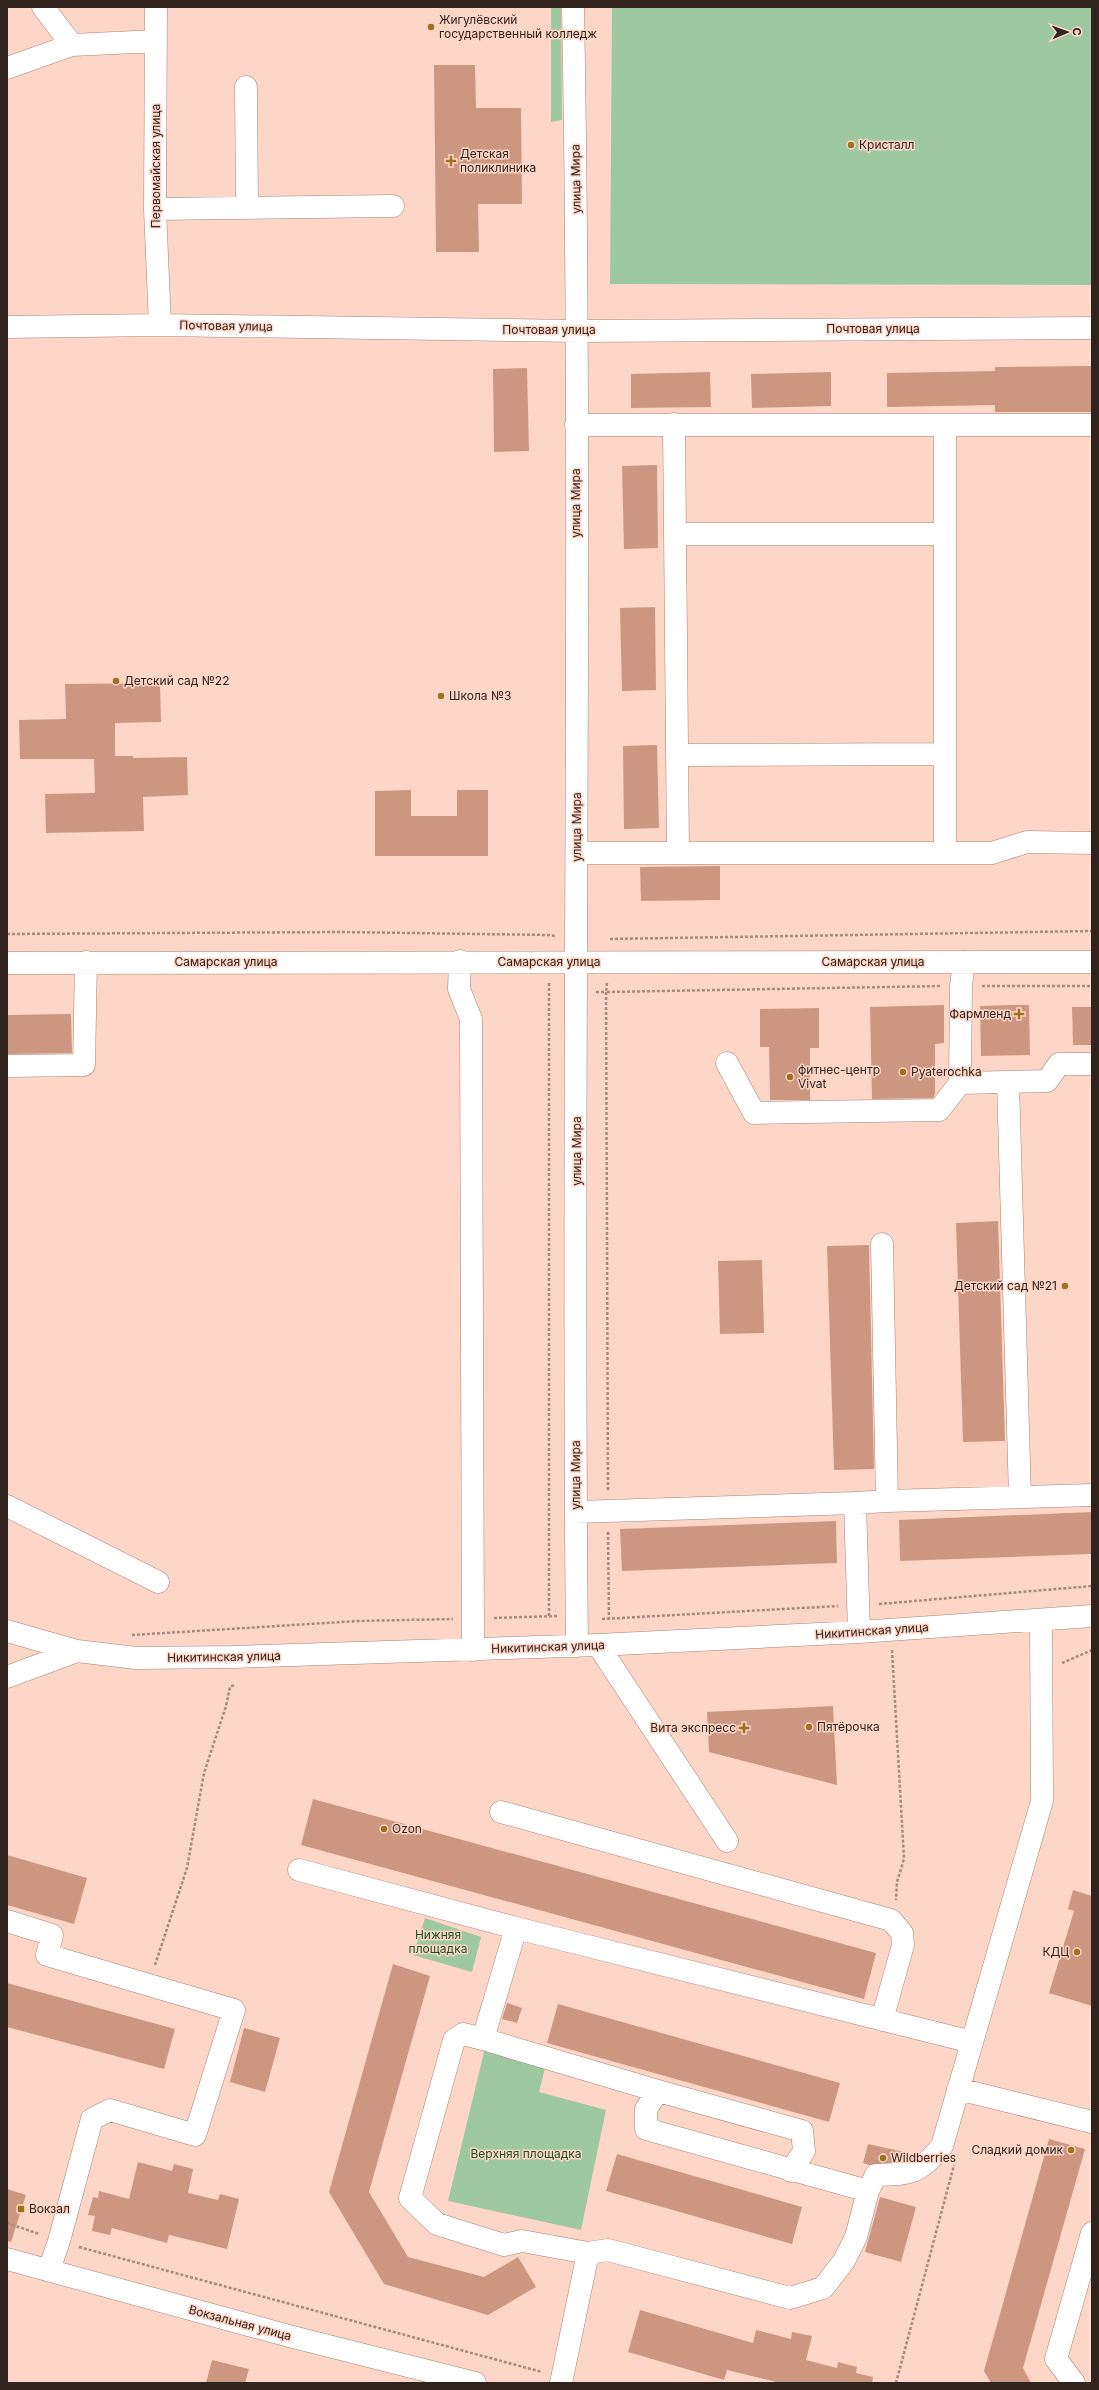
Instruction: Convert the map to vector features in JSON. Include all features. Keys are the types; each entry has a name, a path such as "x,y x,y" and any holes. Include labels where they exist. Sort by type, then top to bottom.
{"street":[{"path":"43,7 72,45"},
{"name":"Первомайская улица","path":"156,7 155,208 160,326"},
{"name":"улица Мира","path":"573,7 578,331 576,425 576,1512 588,1646"},
{"path":"7,68 72,45 156,41"},
{"path":"246,87 247,208"},
{"path":"155,208 392,206"},
{"name":"Почтовая улица","path":"7,327 160,326 578,331 1092,328"},
{"path":"674,424 678,853"},
{"path":"576,425 1092,425"},
{"path":"945,425 945,853"},
{"path":"675,534 945,534"},
{"path":"677,755 944,754"},
{"path":"577,853 992,853 1027,842 1092,843"},
{"path":"460,961 459,989 471,1019 473,1650"},
{"name":"Самарская улица","path":"7,963 460,961 1092,962"},
{"path":"7,1066 84,1065 86,962"},
{"path":"727,1063 754,1114 939,1110 960,1083 961,986 964,962"},
{"path":"960,1083 1047,1081 1059,1064 1092,1064"},
{"path":"1008,1082 1020,1497"},
{"path":"882,1244 887,1501"},
{"path":"576,1512 1092,1495"},
{"path":"855,1503 859,1632"},
{"path":"7,1506 158,1582"},
{"name":"Никитинская улица","path":"7,1631 77,1650 136,1658 588,1646 859,1632 1092,1616"},
{"path":"791,2171 804,2151 802,2131 463,2034 454,2040 410,2198 437,2224 504,2245 522,2241 588,2253 608,2250 790,2298 823,2288 844,2261 856,2237 868,2191 876,2175 902,2174 926,2165 942,2146 1042,1801 1041,1620"},
{"path":"588,1646 727,1841"},
{"path":"7,1677 77,1650"},
{"path":"501,1812 893,1921 902,1933 903,1945 882,2020"},
{"path":"299,1870 516,1928 972,2042"},
{"path":"7,1921 52,1935 47,1955 234,2010 195,2135 110,2110 92,2119 59,2241 49,2270"},
{"path":"483,2039 516,1928"},
{"path":"958,2089 1092,2122"},
{"path":"658,2091 646,2109 646,2129 791,2171 868,2191"},
{"path":"1074,2383 1056,2359 1091,2243"},
{"path":"562,2380 588,2253"},
{"name":"Вокзальная улица","path":"7,2259 289,2336 475,2383"}],"path":[{"path":"607,939 1092,931"},
{"path":"7,934 341,932 550,935 557,937"},
{"path":"549,976 549,1616"},
{"path":"592,992 961,986 1092,986"},
{"path":"606,992 609,1619"},
{"path":"124,1635 358,1621 559,1616"},
{"path":"891,1630 904,1859 897,1882 893,1921"},
{"path":"149,1985 187,1868 204,1773 226,1706 230,1687 234,1685"},
{"path":"7,2222 59,2241 562,2380"}],"green space":[{"path":"551,7 561,7 562,120 551,122"},
{"name":"Кристалл","path":"612,7 1092,7 1092,285 610,284"},
{"name":"Нижняя площадка","path":"425,1918 481,1937 472,1972 413,1955"},
{"name":"Верхняя площадка","path":"485,2048 545,2068 539,2092 606,2110 581,2230 448,2201"}],"building":[{"path":"434,65 475,65 476,108 521,108 522,204 478,204 479,252 436,252"},
{"path":"1092,366 1092,412 995,412 995,405 887,407 887,373 995,371 995,367"},
{"path":"527,368 529,451 494,452 493,369"},
{"path":"710,372 711,407 631,408 631,374"},
{"path":"831,372 831,406 752,408 751,374"},
{"path":"657,465 658,548 624,549 622,466"},
{"path":"655,607 656,690 622,691 620,608"},
{"path":"160,683 161,722 115,723 115,756 133,756 133,758 187,757 188,795 143,797 144,831 46,833 45,794 95,793 94,759 20,759 19,720 66,719 65,684"},
{"path":"657,745 659,828 624,829 623,746"},
{"path":"411,790 411,816 457,816 457,790 488,790 488,856 375,856 375,791"},
{"path":"720,866 720,900 641,901 640,867"},
{"name":"Pyaterochka","path":"944,1005 944,1043 935,1044 935,1094 933,1098 872,1099 870,1007"},
{"path":"1029,1005 1030,1055 981,1056 980,1006"},
{"path":"1072,1007 1092,1007 1092,1045 1073,1045"},
{"name":"фитнес-центр Vivat","path":"819,1008 819,1048 810,1048 810,1100 770,1100 769,1047 760,1047 760,1009"},
{"path":"71,1014 72,1053 7,1054 7,1015"},
{"path":"998,1221 1005,1441 963,1442 956,1223"},
{"path":"869,1245 874,1469 834,1470 827,1246"},
{"path":"762,1260 764,1333 720,1334 718,1261"},
{"path":"1092,1512 1092,1554 900,1561 899,1520"},
{"path":"836,1521 837,1563 622,1571 620,1529"},
{"path":"833,1706 837,1785 709,1752 707,1712"},
{"path":"313,1799 876,1953 864,1999 301,1845"},
{"path":"7,1855 87,1878 74,1924 7,1905"},
{"name":"КДЦ","path":"1073,1890 1092,1896 1092,2006 1049,1993 1074,1911 1068,1909"},
{"path":"393,1964 430,1976 369,2192 408,2257 484,2277 518,2257 536,2287 488,2315 384,2284 329,2192"},
{"path":"7,1983 175,2029 164,2069 7,2027"},
{"path":"507,2003 522,2008 517,2023 502,2019"},
{"path":"558,2004 840,2083 829,2122 547,2043"},
{"path":"244,2028 280,2038 265,2092 230,2082"},
{"path":"1049,2139 1085,2149 1023,2368 1031,2383 991,2383 984,2371"},
{"name":"Wildberries","path":"868,2144 904,2152 902,2161 869,2165 863,2163"},
{"path":"617,2154 802,2207 792,2244 606,2191"},
{"path":"138,2162 172,2171 174,2164 193,2169 188,2193 218,2200 220,2194 239,2199 227,2249 169,2235 167,2243 112,2228 110,2235 92,2231 95,2216 88,2215 93,2197 98,2198 99,2191 129,2199"},
{"path":"7,2189 26,2195 11,2242 7,2241"},
{"path":"880,2197 916,2207 901,2262 865,2252"},
{"path":"640,2310 753,2343 756,2330 791,2339 792,2332 812,2336 806,2360 837,2368 838,2362 857,2367 856,2373 873,2377 872,2383 781,2383 727,2370 724,2380 628,2352"},
{"path":"212,2360 249,2369 245,2383 206,2383"}],"place":[{"name":"Жигулёвский государственный колледж","path":"431,27"},
{"name":"Кристалл","path":"851,145"},
{"name":"Детская поликлиника","path":"451,161"},
{"name":"Детский сад №22","path":"116,681"},
{"name":"Школа №3","path":"441,696"},
{"name":"Фармленд","path":"1019,1014"},
{"name":"Pyaterochka","path":"903,1072"},
{"name":"фитнес-центр Vivat","path":"790,1077"},
{"name":"Детский сад №21","path":"1065,1286"},
{"name":"Пятёрочка","path":"809,1727"},
{"name":"Вита экспресс","path":"744,1728"},
{"name":"Ozon","path":"384,1829"},
{"name":"КДЦ","path":"1077,1952"},
{"name":"Сладкий домик","path":"1071,2150"},
{"name":"Wildberries","path":"883,2158"},
{"name":"Вокзал","path":"21,2209"}]}
